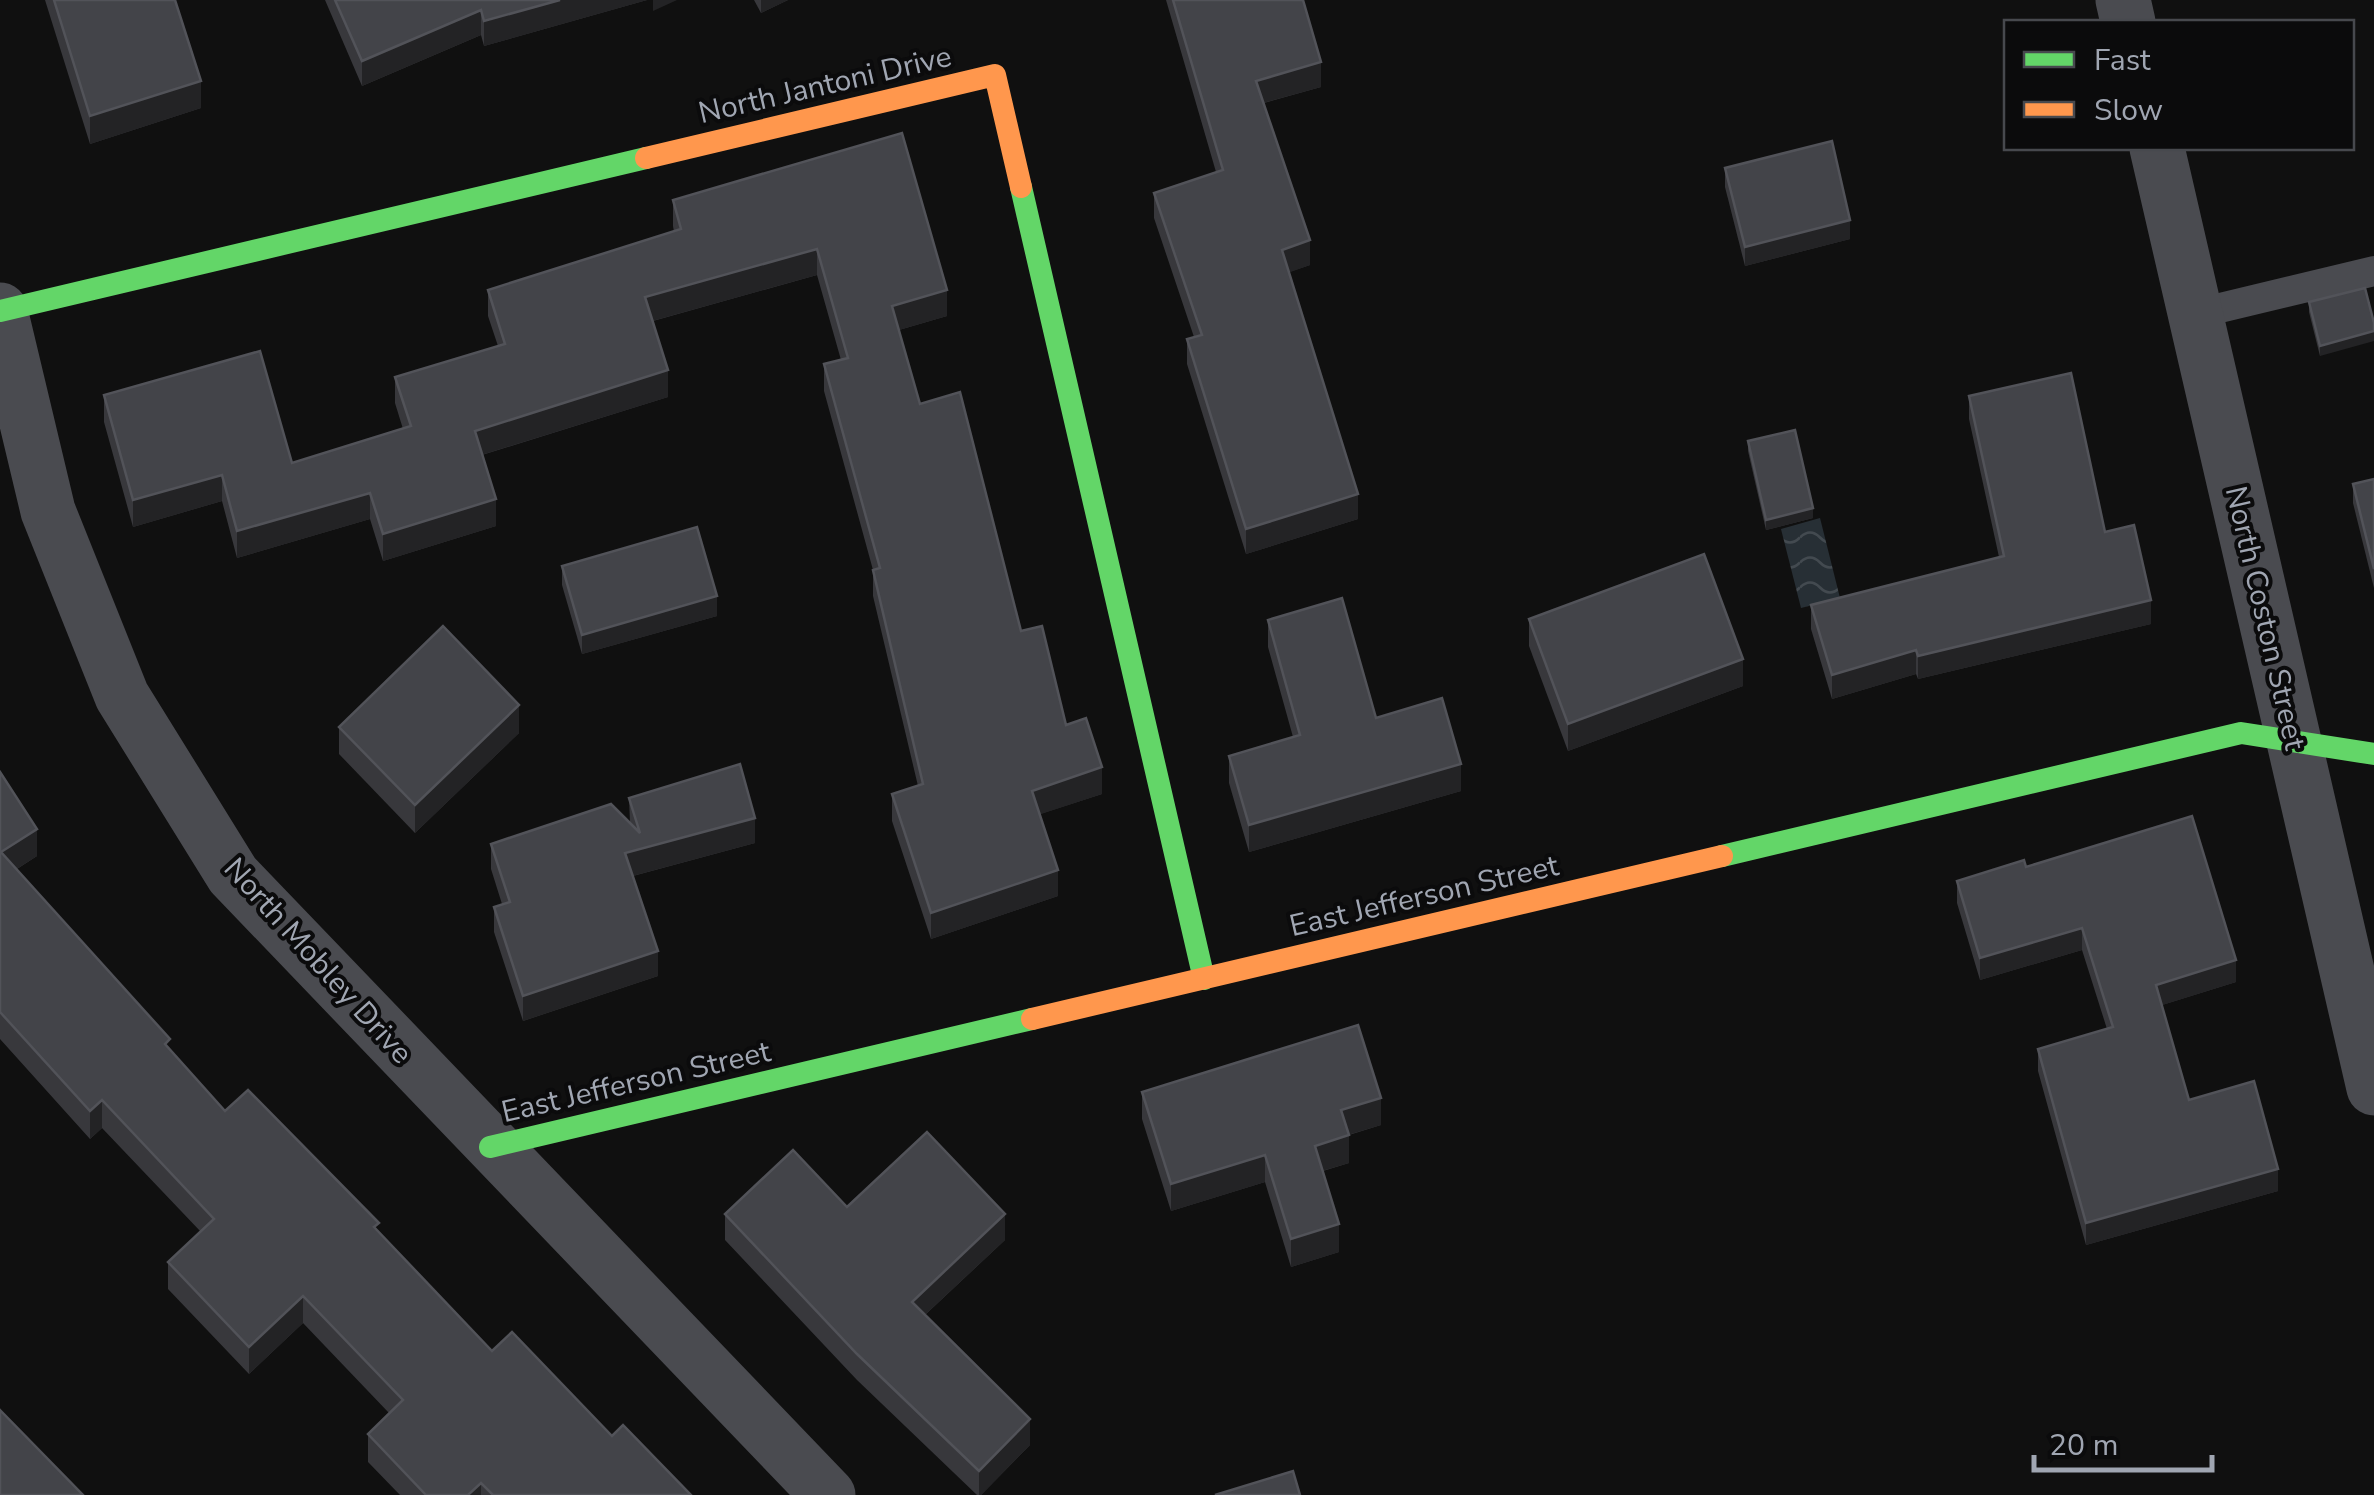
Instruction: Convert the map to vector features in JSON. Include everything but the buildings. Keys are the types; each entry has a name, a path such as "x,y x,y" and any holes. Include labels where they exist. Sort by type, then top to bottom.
{"street":[{"name":"North Jantoni Drive","path":"0,311 995,75 1204,979"},
{"name":"North Coston Street","path":"2157,150 2374,1088"},
{"name":"North Mobley Drive","path":"0,311 48,511 122,696 233,876 828,1495"},
{"name":"East Jefferson Street","path":"490,1147 2241,734 2374,754"}],"lane":[{"path":"2195,314 2374,271"}],"water":[{"path":"1820,518 1840,598 1801,608 1781,529"}],"traffic: fast":[{"path":"0,311 646,158"},
{"path":"1021,187 1204,979"},
{"path":"1722,856 2241,733 2374,754"},
{"path":"490,1147 1032,1019"}],"traffic: slow":[{"path":"646,158 995,75 1021,187"},
{"path":"1032,1019 1722,856"}]}
